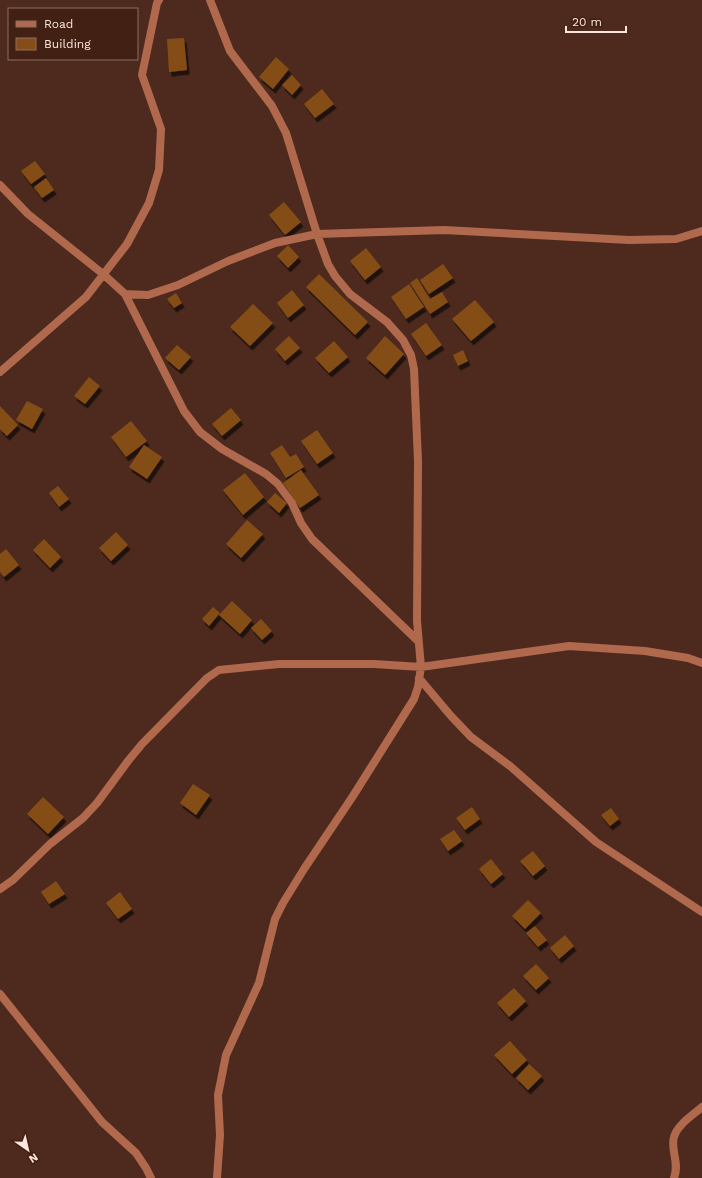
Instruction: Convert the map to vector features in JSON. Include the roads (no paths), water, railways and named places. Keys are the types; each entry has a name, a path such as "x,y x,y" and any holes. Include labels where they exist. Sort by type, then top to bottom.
{"street":[{"path":"0,372 86,297 127,244 150,203 159,170 161,129 142,75 158,0"},
{"path":"210,0 230,51 272,106 286,134 317,234 334,276 350,294 387,322 403,340 411,355 414,369 418,461 417,620 420,667 420,678 414,699 354,796 290,891 275,919 259,983 226,1055 218,1095 220,1135 217,1178"},
{"path":"0,185 28,214 103,274 124,294 184,411 200,432 222,449 266,474 278,484 292,503 301,523 312,539 418,641"},
{"path":"124,294 148,294 178,285 228,261 275,243 317,234 444,230 629,240 676,239 702,231"},
{"path":"0,889 13,880 50,844 83,818 97,803 142,744 207,678 219,670 279,664 374,664 420,667 569,646 645,652 688,658 702,663"},
{"path":"420,678 451,716 471,737 510,766 596,842 702,912"},
{"path":"0,994 102,1122 136,1153 151,1178"},
{"path":"674,1178 676,1161 673,1142 674,1135 681,1125 702,1107"}]}
